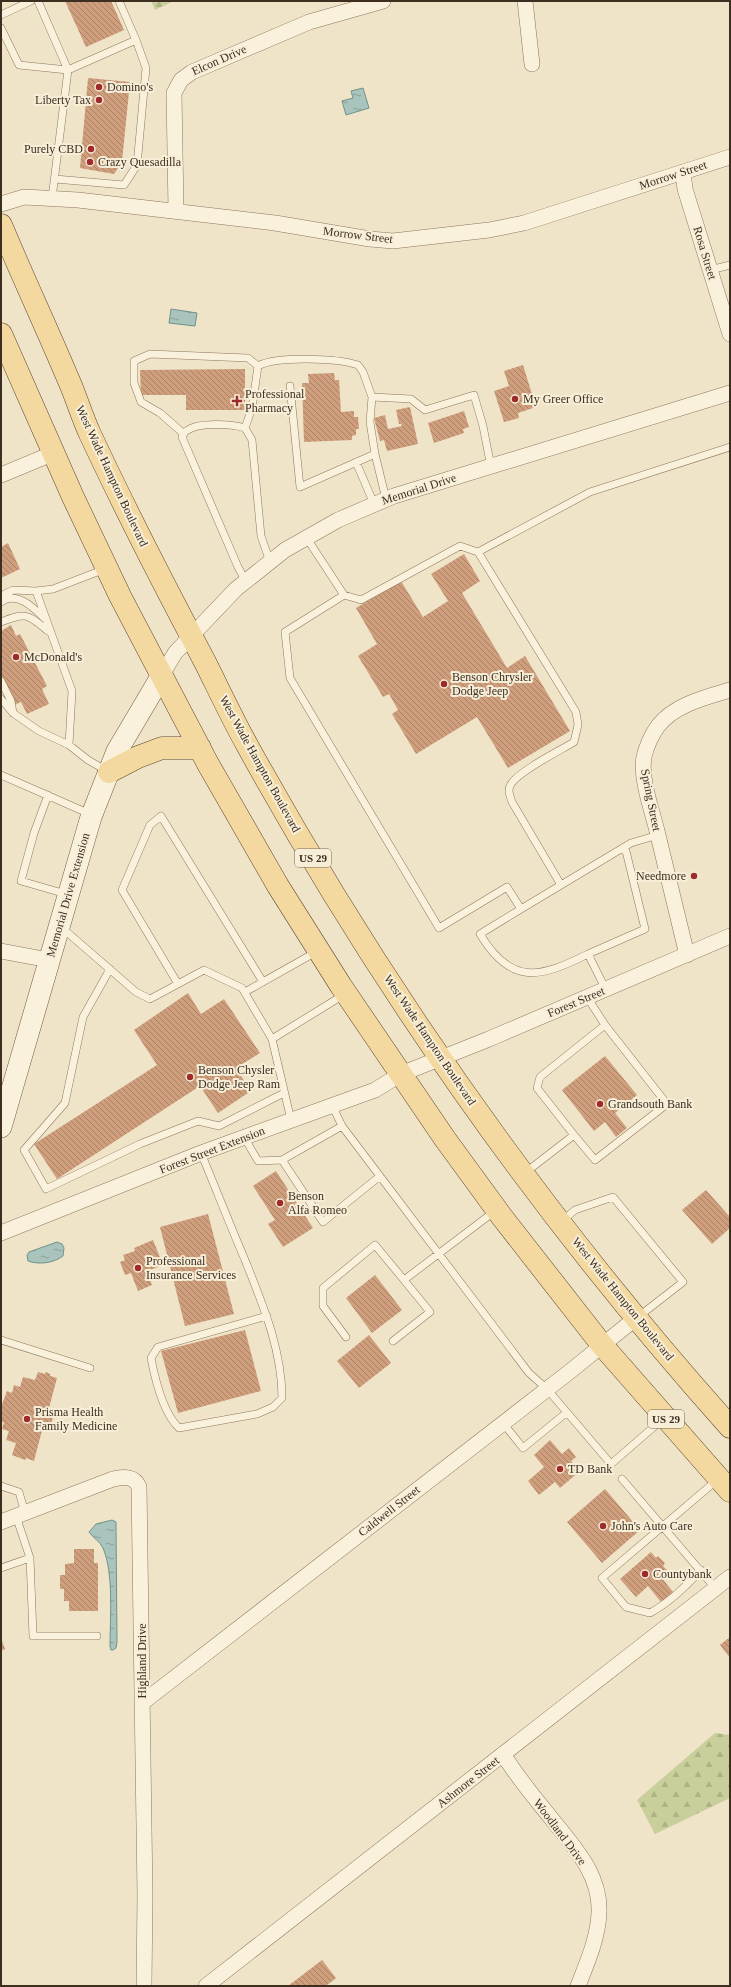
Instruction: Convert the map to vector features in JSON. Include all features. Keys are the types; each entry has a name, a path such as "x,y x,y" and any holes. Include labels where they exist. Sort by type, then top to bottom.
{"main road":[{"name":"West Wade Hampton Boulevard","path":"1,225 73,389 88,430 159,576 246,743 316,863 377,962 442,1058 524,1174 636,1318 730,1427"},
{"name":"US 29","path":"1,334 107,568 162,675 200,748 278,886 318,950 401,1074 497,1209 602,1346 724,1485"},
{"path":"109,772 138,757 162,748 200,748"}],"street":[{"name":"Elcon Drive","path":"176,210 174,94 181,80 192,72 308,22 383,1"},
{"path":"525,1 532,64"},
{"name":"Morrow Street","path":"1,204 24,197 52,198 176,210 275,223 370,239 393,241 489,230 524,223 730,157"},
{"name":"Rosa Street","path":"682,172 685,189 730,334"},
{"name":"Memorial Drive","path":"162,675 175,653 190,636 246,580 306,537 338,520 380,501 730,393"},
{"path":"1,475 54,453"},
{"name":"Memorial Drive Extension","path":"1,1127 10,1086 92,814 117,751 162,675"},
{"name":"Spring Street","path":"687,955 658,835 644,770 644,757 658,726 675,712 690,704 730,690"},
{"name":"Forest Street","path":"421,1066 606,990 730,936"},
{"path":"1,951 49,960"},
{"name":"Forest Street Extension","path":"1,1233 201,1153 375,1090 401,1074 421,1066"},
{"name":"Caldwell Street","path":"142,1703 547,1389 636,1318"},
{"name":"Highland Drive","path":"1,1522 113,1479 126,1476 137,1481 141,1496 145,1895 144,1986"},
{"name":"Ashmore Street","path":"206,1986 730,1577"},
{"name":"Woodland Drive","path":"503,1754 515,1773 581,1856 595,1884 599,1912 597,1928 589,1958 578,1986"}],"lane":[{"path":"1,15 31,1"},
{"path":"38,1 68,70 52,198"},
{"path":"54,180 124,185 137,165 146,68 119,1"},
{"path":"1,28 19,65 68,70 136,40"},
{"path":"710,270 730,265"},
{"path":"184,434 160,413 141,402 134,383 134,361 150,354 248,358 258,366"},
{"path":"258,366 265,362 344,360 358,365 363,372 372,397 370,422 380,501"},
{"path":"245,428 252,408 258,366"},
{"path":"290,386 300,487 375,454"},
{"path":"372,397 411,400 425,410 474,395 483,426 491,467"},
{"path":"246,580 238,567 182,437 186,430 197,426 236,425 245,428 252,440 261,536 270,562"},
{"path":"478,552 590,492 730,447"},
{"path":"356,462 380,501"},
{"path":"306,537 344,595 361,600 460,546 478,552 576,712 578,725 574,742 518,776 510,785 509,793 512,802 561,885"},
{"path":"1,596 13,590 36,591 53,589 88,577 107,568"},
{"path":"36,591 44,618 72,691 69,745"},
{"path":"344,595 285,632 290,678 439,928 507,887 521,909"},
{"path":"1,602 18,599 30,604 44,618"},
{"path":"1,622 20,615 31,617 50,632"},
{"path":"1,681 11,701 13,713"},
{"path":"1,699 13,713 39,731 69,745 88,760 109,772"},
{"path":"1,775 92,814"},
{"path":"48,796 34,832 21,881 68,895"},
{"path":"178,984 122,890 150,825 161,816 263,982"},
{"path":"625,847 645,929 566,965 542,973 529,974 518,971 506,965 494,955 480,934 625,847 658,835"},
{"path":"59,926 136,992 150,999 204,970 242,988 272,1039 291,1120"},
{"path":"245,992 318,950"},
{"path":"588,954 606,990"},
{"path":"110,969 83,1017 65,1103 24,1150 46,1189 140,1144 198,1121 219,1126 284,1093"},
{"path":"272,1039 346,993"},
{"path":"587,997 604,1025 668,1104 595,1160 537,1088 540,1077 604,1025"},
{"path":"332,1105 342,1126 529,1373 547,1389 611,1464 665,1417"},
{"path":"244,1137 258,1161 282,1160 342,1126"},
{"path":"524,1174 574,1135"},
{"path":"201,1153 267,1316 279,1361 282,1380 282,1398 273,1408 257,1414 179,1428 172,1421 155,1379 151,1358 158,1347 267,1316"},
{"path":"282,1160 323,1222 380,1176"},
{"path":"561,1222 575,1210 613,1197 683,1282 636,1318"},
{"path":"404,1280 497,1209"},
{"path":"346,1337 323,1306 323,1288 375,1245 430,1312 393,1341"},
{"path":"1,1340 90,1368"},
{"path":"503,1423 523,1448 566,1413"},
{"path":"622,1479 716,1589"},
{"path":"701,1570 683,1589 664,1605 650,1613 626,1607 602,1578 663,1526 724,1485"},
{"path":"1,1486 19,1492 20,1515 30,1558 33,1636 97,1636"},
{"path":"1,1568 30,1558"}],"green space":[{"path":"151,1 174,1 155,10"},
{"path":"715,1733 730,1735 730,1798 655,1834 637,1800"}],"water":[{"path":"363,88 369,108 346,115 342,101 353,98 351,91"},
{"path":"171,309 197,313 195,326 169,323"},
{"path":"57,1242 62,1244 64,1248 63,1256 51,1262 42,1263 28,1261 27,1255 29,1252"},
{"path":"112,1520 116,1522 117,1642 116,1648 111,1650 111,1596 109,1570 103,1548 89,1532 96,1524"}],"building":[{"path":"65,1 111,1 124,30 86,47"},
{"path":"88,78 130,82 122,162 114,174 80,168"},
{"name":"My Greer Office","path":"523,365 536,407 518,413 519,418 504,422 494,391 509,386 504,371"},
{"path":"245,369 245,410 186,410 186,395 141,395 140,370"},
{"path":"334,373 335,380 339,380 341,412 354,411 354,417 358,417 359,429 356,429 356,435 352,436 352,440 304,442 302,383 309,383 308,374"},
{"path":"410,407 418,444 387,451 384,440 380,441 374,418 385,415 388,429 402,426 399,424 396,410"},
{"path":"464,411 469,427 463,429 464,433 434,443 428,423"},
{"path":"8,543 20,569 1,578 1,547"},
{"path":"464,554 480,581 462,593 507,668 525,656 570,731 508,768 477,717 416,754 392,714 398,710 389,694 383,697 358,656 377,644 356,608 401,581 423,617 448,601 431,574"},
{"name":"McDonald's","path":"11,625 16,636 20,634 47,686 42,689 49,704 27,714 21,702 14,705 1,678 1,631"},
{"name":"Benson Chysler Dodge Jeep Ram","path":"188,993 201,1014 224,999 260,1053 236,1068 251,1091 218,1113 200,1086 57,1179 34,1144 157,1065 134,1030"},
{"name":"Grandsouth Bank","path":"605,1056 637,1095 615,1113 627,1128 616,1137 605,1122 594,1131 562,1090"},
{"name":"Benson Alfa Romeo","path":"276,1171 313,1228 283,1247 268,1224 275,1220 253,1186"},
{"path":"706,1190 730,1217 730,1228 712,1244 682,1210"},
{"path":"208,1214 234,1314 185,1326 160,1227"},
{"name":"Professional Insurance Services","path":"153,1240 163,1265 147,1271 152,1285 138,1291 131,1273 125,1275 120,1262 125,1260 123,1255 135,1251 134,1248"},
{"path":"375,1275 402,1310 372,1333 346,1298"},
{"path":"245,1330 261,1391 178,1413 161,1351"},
{"path":"369,1335 391,1363 359,1388 337,1361"},
{"name":"Prisma Health Family Medicine","path":"38,1372 45,1374 46,1372 50,1374 50,1376 57,1378 49,1408 55,1411 51,1424 44,1423 34,1461 26,1458 25,1460 12,1455 16,1443 6,1440 9,1431 2,1429 4,1422 1,1422 1,1407 7,1391 12,1393 14,1385 20,1387 23,1377 35,1380"},
{"name":"TD Bank","path":"550,1440 562,1454 569,1448 576,1457 571,1461 580,1471 560,1488 555,1482 539,1495 528,1481 544,1467 534,1455"},
{"name":"John's Auto Care","path":"605,1489 640,1530 602,1563 567,1522"},
{"path":"74,1549 94,1549 94,1563 98,1563 98,1611 69,1611 69,1601 64,1601 64,1589 60,1589 60,1575 65,1575 65,1564 74,1563"},
{"name":"Countybank","path":"651,1552 656,1558 658,1556 665,1563 663,1566 668,1571 661,1577 673,1592 661,1602 648,1586 636,1597 620,1579"},
{"path":"730,1637 730,1658 720,1645"},
{"path":"1,1638 5,1649 1,1651"},
{"path":"322,1960 336,1978 326,1986 288,1986"}],"place":[{"name":"Domino's","path":"99,87"},
{"name":"Liberty Tax","path":"99,100"},
{"name":"Purely CBD","path":"91,149"},
{"name":"Crazy Quesadilla","path":"90,162"},
{"name":"My Greer Office","path":"515,399"},
{"name":"Professional Pharmacy","path":"237,401"},
{"name":"McDonald's","path":"16,657"},
{"name":"Benson Chrysler Dodge Jeep","path":"444,684"},
{"name":"Needmore","path":"694,876"},
{"name":"Benson Chysler Dodge Jeep Ram","path":"190,1077"},
{"name":"Grandsouth Bank","path":"600,1104"},
{"name":"Benson Alfa Romeo","path":"280,1203"},
{"name":"Professional Insurance Services","path":"138,1268"},
{"name":"Prisma Health Family Medicine","path":"27,1419"},
{"name":"TD Bank","path":"560,1469"},
{"name":"John's Auto Care","path":"603,1526"},
{"name":"Countybank","path":"645,1574"}]}
